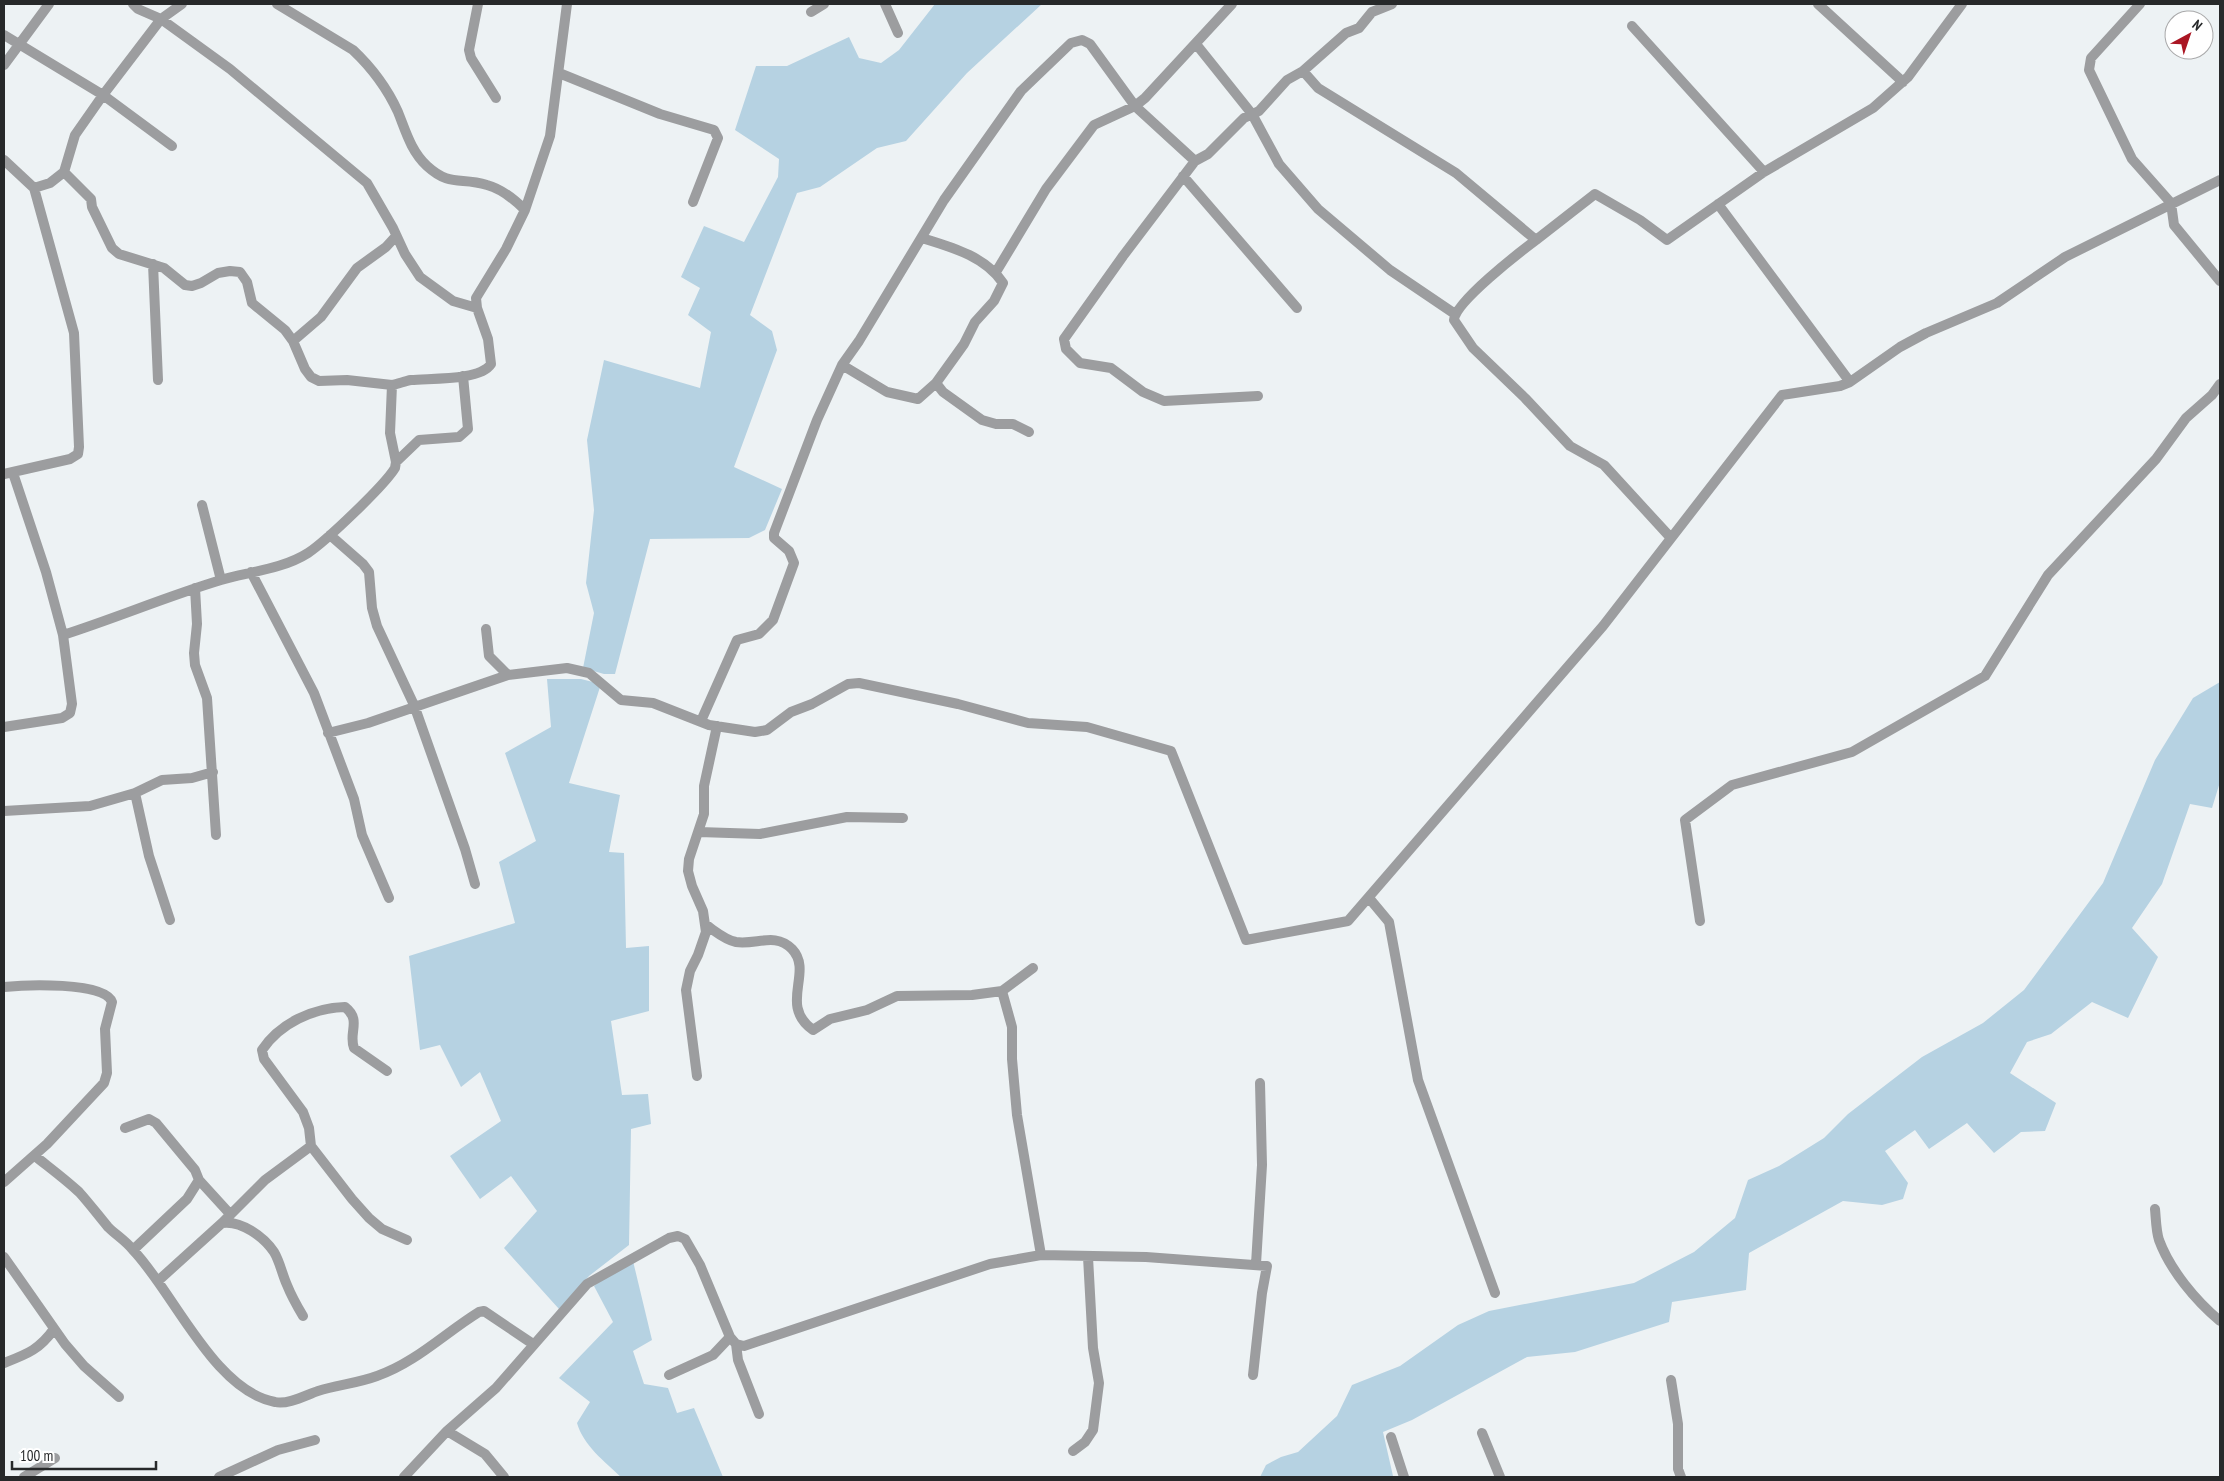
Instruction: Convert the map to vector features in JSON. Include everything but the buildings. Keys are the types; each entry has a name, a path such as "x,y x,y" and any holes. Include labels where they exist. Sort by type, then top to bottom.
{"street":[{"path":"4,64 49,4"},
{"path":"132,4 138,9 161,19 230,69 367,183 420,278 453,301 477,308"},
{"path":"34,188 50,183 64,172 75,135 103,95 161,19 182,4"},
{"path":"277,4 353,50 363,59 391,98 408,142 424,164 436,174 446,180 486,184 510,196 525,210"},
{"path":"478,4 469,50 471,58 496,98"},
{"path":"64,172 91,199 92,207 112,248 128,258 164,268 180,282 192,286 218,273 240,272 247,282 255,308 285,330 293,340 305,370 311,377 318,380 347,380 392,385 410,380 462,376 483,372 491,364 488,339 477,308 476,298 506,249 525,210 550,136 567,4"},
{"path":"811,12 824,4"},
{"path":"885,4 898,33"},
{"path":"996,272 1046,189 1094,125 1135,106 1232,4"},
{"path":"1258,396 1164,401 1143,392 1111,368 1080,363 1066,349 1064,339 1195,161 1208,154 1244,118 1259,111 1287,80 1303,71 1346,33 1359,28 1372,12 1392,4"},
{"path":"1818,4 1903,82"},
{"path":"1671,538 1604,464 1570,446 1525,398 1473,348 1454,320 1455,314 1470,296 1536,240 1595,194 1640,220 1667,240 1764,172 1873,108 1903,82 1962,4"},
{"path":"2140,4 2091,58 2089,70 2132,159 2171,203 2174,225 2220,281"},
{"path":"1632,26 1764,172"},
{"path":"4,35 103,95 172,146"},
{"path":"701,721 737,640 759,634 776,615 794,563 789,551 774,538 774,533 817,420 842,365 859,341 944,200 1021,91 1071,43 1082,40 1090,44 1135,106 1195,161"},
{"path":"1196,44 1252,114 1279,164 1318,208 1390,270 1455,314"},
{"path":"1303,71 1318,88 1456,173 1536,240"},
{"path":"559,73 660,114 714,130 718,138 693,202"},
{"path":"4,160 34,188 74,333 78,448 78,454 70,459 9,474 63,635 72,711 62,718 4,727"},
{"path":"1183,176 1297,308"},
{"path":"328,733 368,723 414,705 508,675 578,669 598,679 621,700 653,703 717,726 755,732 767,730 792,712 812,704 848,684 859,683 958,704 1028,723 1087,727 1171,751 1246,940 1348,922 1603,626 1782,395 1840,386 1850,382 1917,338 1997,303 2065,257 2220,180"},
{"path":"1718,204 1850,382"},
{"path":"293,340 321,317 362,263 386,247 396,236"},
{"path":"842,365 887,392 918,399 936,383 964,344 975,322 999,293 1002,283 996,272 966,253 922,238"},
{"path":"153,264 158,380"},
{"path":"63,635 128,614 195,588 288,562 307,553 330,535 392,473 396,462 419,440 460,437 468,429 462,376"},
{"path":"936,383 942,392 982,420 996,424 1013,424 1029,432"},
{"path":"1700,921 1685,820 1732,785 1852,752 1985,676 2048,575 2156,459 2186,418 2212,395 2220,384"},
{"path":"392,385 390,432 396,462"},
{"path":"202,505 221,580"},
{"path":"330,535 363,564 368,572 372,608 377,626 414,705 465,849 475,884"},
{"path":"251,572 314,693 354,799 362,835 389,898"},
{"path":"195,588 197,613 195,665 207,698 216,835"},
{"path":"486,629 489,656 508,675"},
{"path":"697,1076 686,990 690,971 706,932 706,925 688,871 689,859 704,814 706,769 717,726"},
{"path":"4,810 90,806 136,793 162,780 192,778 213,772"},
{"path":"136,793 149,856 170,920"},
{"path":"699,832 760,834 847,816 903,818"},
{"path":"1369,898 1389,922 1418,1080 1495,1294"},
{"path":"706,925 736,942 778,940 791,948 800,963 796,997 797,1012 802,1021 813,1030 830,1019 867,1010 897,996 972,995 1002,991 1033,968"},
{"path":"4,987 42,984 61,986 100,992 107,995 112,1002 105,1030 106,1080 92,1098 70,1118 35,1156 4,1182"},
{"path":"1002,991 1012,1027 1012,1059 1019,1124 1041,1255"},
{"path":"387,1071 354,1048 354,1021 351,1012 345,1007 320,1010 288,1024 262,1050 264,1059 303,1112 309,1128 311,1146 369,1218 388,1234 407,1240"},
{"path":"1256,1264 1262,1165 1260,1082"},
{"path":"125,1128 143,1120 153,1120 195,1170 199,1180 230,1214"},
{"path":"159,1280 222,1223 265,1180 311,1146"},
{"path":"35,1156 77,1190 109,1227 133,1250 159,1280 187,1325 210,1357 238,1383 264,1399 277,1402 377,1377 406,1363 479,1312 484,1311 533,1344"},
{"path":"133,1250 186,1199 199,1180"},
{"path":"2155,1209 2158,1239 2167,1257 2207,1310 2220,1321"},
{"path":"222,1223 231,1222 239,1225 266,1243 274,1252 286,1284 303,1316"},
{"path":"404,1477 447,1430 496,1388 587,1284 669,1238 678,1236 685,1239 700,1265 733,1341 758,1414"},
{"path":"733,1341 744,1346 990,1264 1041,1255 1256,1264 1267,1266 1262,1293 1253,1375"},
{"path":"4,1257 54,1329 84,1366 119,1397"},
{"path":"1073,1451 1085,1442 1093,1430 1099,1383 1093,1348 1088,1257"},
{"path":"4,1364 35,1350 54,1329"},
{"path":"669,1375 714,1355 733,1341"},
{"path":"1671,1380 1678,1424 1678,1469 1681,1477"},
{"path":"447,1430 484,1454 504,1477"},
{"path":"1482,1433 1500,1477"},
{"path":"1391,1437 1404,1477"},
{"path":"219,1477 278,1450 315,1440"},
{"path":"24,1477 54,1458"}],"shaded area":[{"path":"935,4 1042,4 967,73 906,141 877,148 820,187 797,193 750,315 772,331 777,350 734,467 782,489 765,530 749,538 650,539 615,674 604,674 583,668 594,613 586,583 594,510 587,440 604,360 700,388 711,332 688,315 700,288 681,277 704,226 744,242 778,177 779,159 735,130 756,66 787,66 849,37 859,58 881,63 899,50"},
{"path":"547,679 581,679 601,684 569,783 620,795 609,852 624,853 626,948 649,946 649,1011 611,1021 622,1095 648,1094 651,1124 631,1129 629,1245 589,1276 559,1309 504,1248 537,1211 511,1176 480,1199 450,1156 501,1121 480,1072 461,1087 440,1045 420,1050 409,956 515,923 499,862 536,841 505,753 551,727"},
{"path":"2220,682 2220,782 2212,808 2190,804 2162,884 2132,928 2158,957 2128,1018 2092,1002 2051,1034 2027,1042 2010,1073 2056,1103 2045,1131 2021,1132 1994,1153 1967,1123 1929,1149 1915,1130 1885,1151 1908,1183 1903,1199 1882,1205 1843,1201 1749,1253 1746,1290 1672,1302 1669,1322 1575,1352 1527,1357 1412,1420 1383,1432 1393,1476 1391,1477 1260,1477 1266,1465 1281,1457 1298,1452 1337,1416 1352,1385 1400,1366 1458,1325 1489,1311 1634,1283 1694,1252 1735,1218 1748,1180 1779,1166 1824,1138 1848,1114 1922,1057 1983,1023 2024,990 2103,883 2155,760 2193,698"},
{"path":"633,1261 652,1340 633,1351 644,1384 668,1388 677,1413 694,1408 723,1477 621,1477 595,1453 580,1431 577,1423 590,1402 559,1378 613,1322 594,1286 611,1273"}]}
